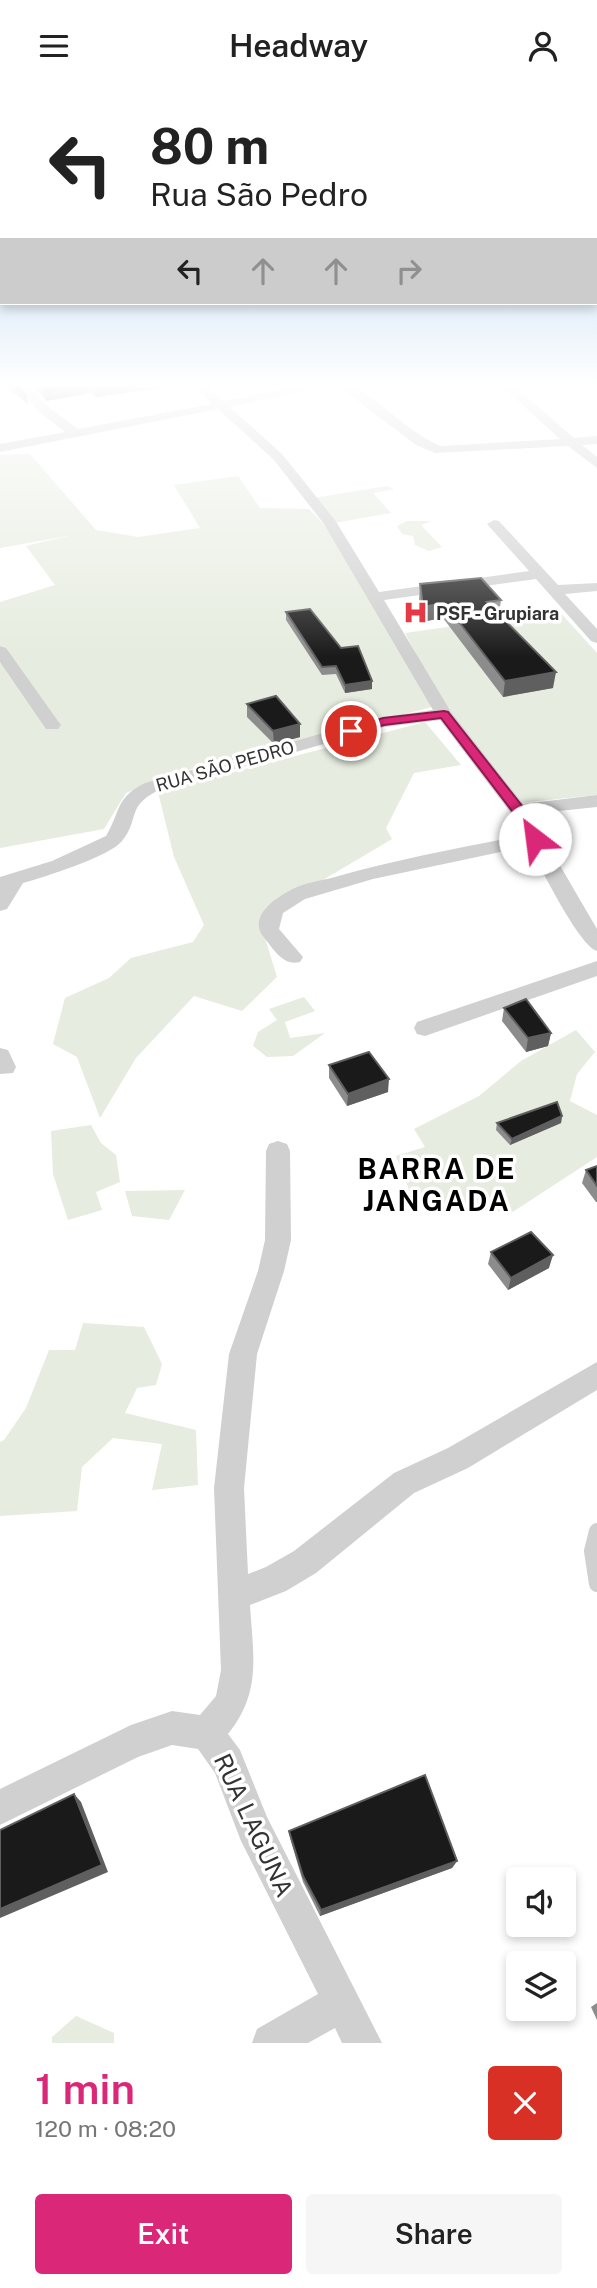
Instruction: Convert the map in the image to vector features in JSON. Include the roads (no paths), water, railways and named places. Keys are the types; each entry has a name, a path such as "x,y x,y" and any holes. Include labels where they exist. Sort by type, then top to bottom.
{"street":[{"path":"293,475 330,523 444,714 518,810 597,944"},
{"path":"494,524 597,639"},
{"path":"374,597 540,574"},
{"path":"555,590 597,587"},
{"path":"0,651 52,725"},
{"name":"RUA SÃO PEDRO","path":"8,882 86,854 113,840 118,834 124,808 132,798 151,787 383,722 444,714"},
{"path":"518,810 597,801"},
{"path":"293,957 269,930 270,918 283,901 298,894 371,873 535,839"},
{"path":"0,904 8,882"},
{"path":"425,1028 597,968"},
{"path":"207,1733 231,1704 237,1669 229,1487 243,1354 271,1271 278,1240 281,1206 278,1151"},
{"path":"234,1595 275,1580 306,1562 404,1483 458,1458 597,1375"},
{"name":"RUA LAGUNA","path":"0,1807 131,1742 172,1728 207,1733 229,1762 254,1828 363,2043"},
{"path":"271,2043 341,2003"}],"lane":[{"path":"597,1531 592,1559 597,1584"}],"place":[{"name":"PSF - Grupiara","path":"416,613"}],"district":[{"name":"BARRA DE JANGADA","path":"437,1184"}]}
